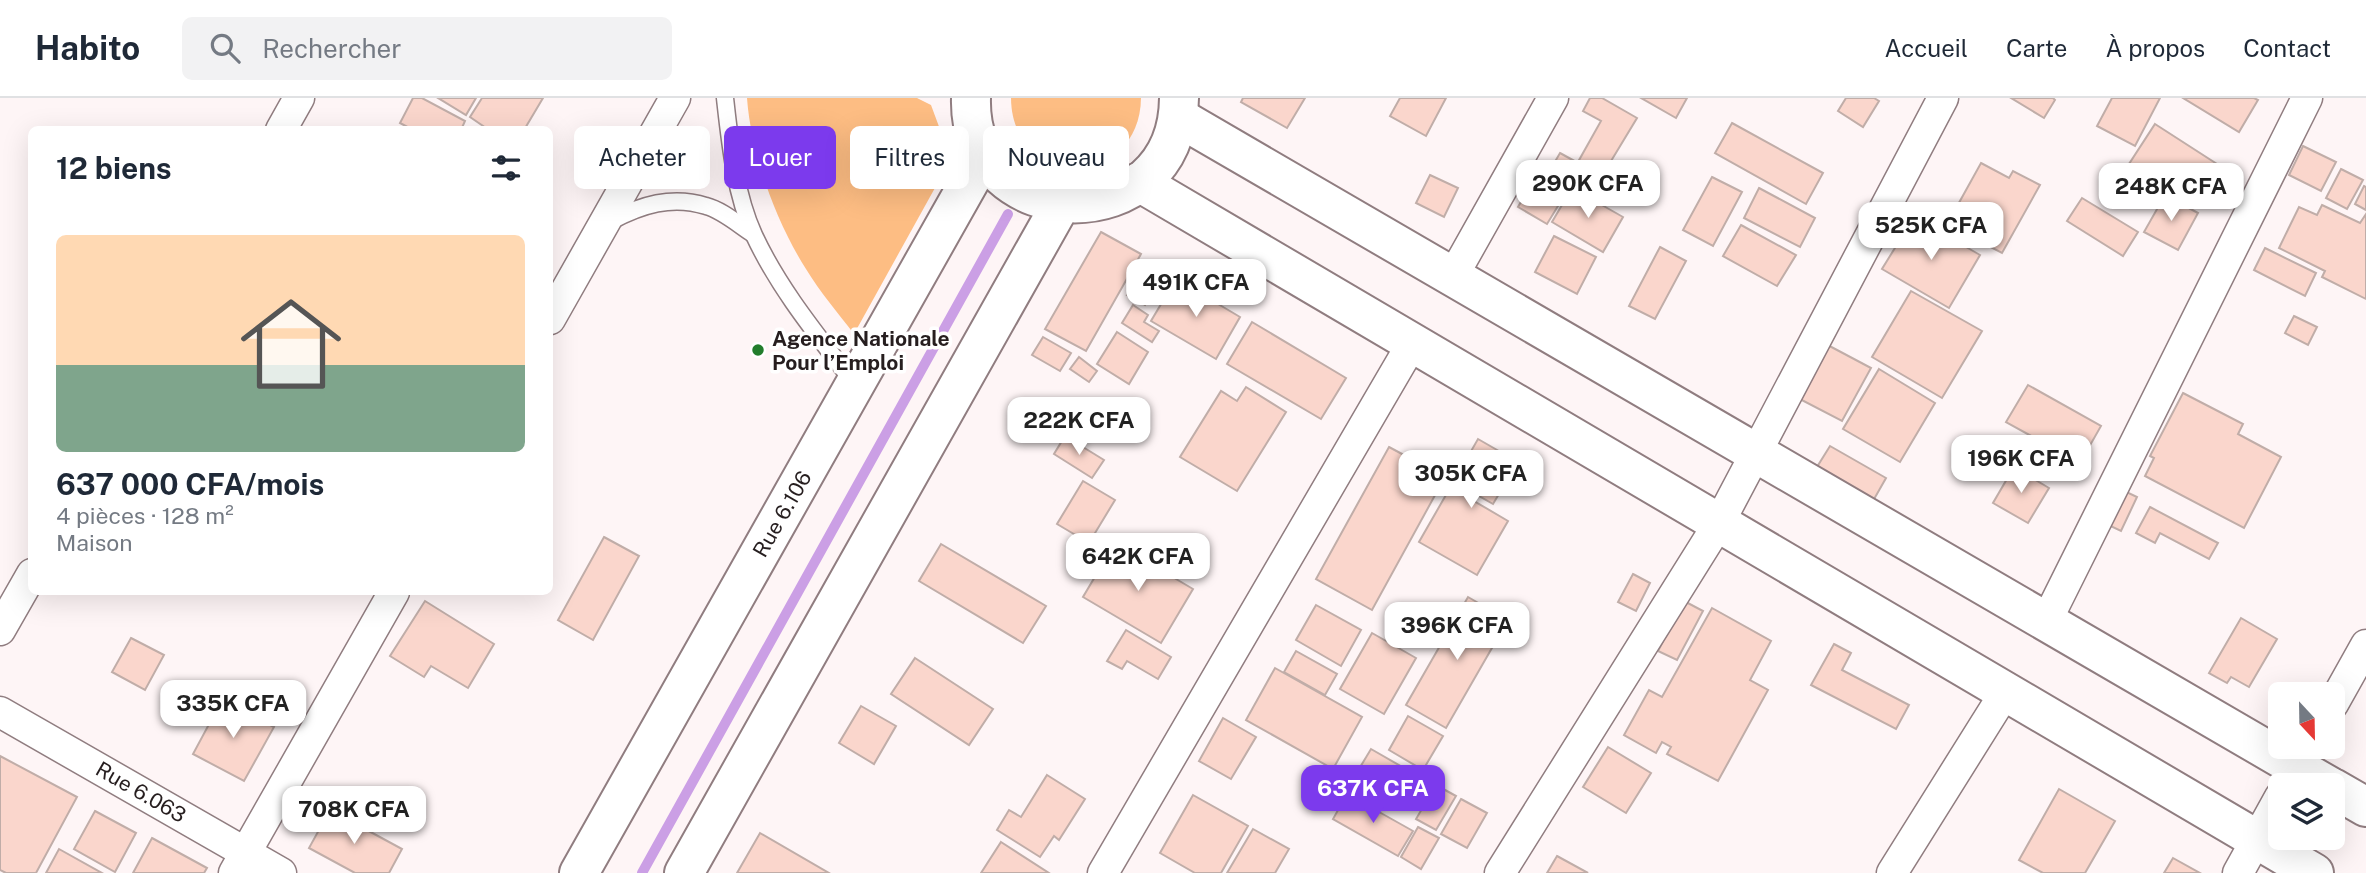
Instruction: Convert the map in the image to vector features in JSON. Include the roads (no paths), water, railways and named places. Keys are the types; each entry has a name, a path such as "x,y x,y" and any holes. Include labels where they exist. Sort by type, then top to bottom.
{"main road":[{"path":"971,98 974,127 983,149"},
{"path":"1019,189 1038,198 1061,204 1089,204 1103,201 1139,183 1171,142 1178,108 1453,276 2046,622 2296,773"},
{"name":"Rue 6.106","path":"579,873 983,158"},
{"path":"1139,183 2314,873"},
{"path":"684,873 1061,204"},
{"path":"2345,797 2366,807"}],"street":[{"path":"283,126 299,98"},
{"path":"553,313 675,98"},
{"path":"1453,276 1553,98"},
{"path":"1500,873 1719,523 1944,98"},
{"path":"2046,622 2307,98"},
{"path":"1104,873 1413,342"},
{"path":"0,630 28,581"},
{"path":"240,863 392,595"},
{"path":"2345,683 2366,645"},
{"path":"1892,873 2006,691"},
{"name":"Rue 6.063","path":"0,712 240,863 281,873"},
{"path":"2238,873 2257,839 2268,826"}],"lane":[{"path":"724,98 737,184 754,234 811,327 855,384"},
{"path":"603,225 638,207 674,200 708,206 754,234"}],"waterway":[{"path":"642,873 1008,214"}],"place":[{"name":"Agence Nationale Pour l’Emploi","path":"758,350"}]}
